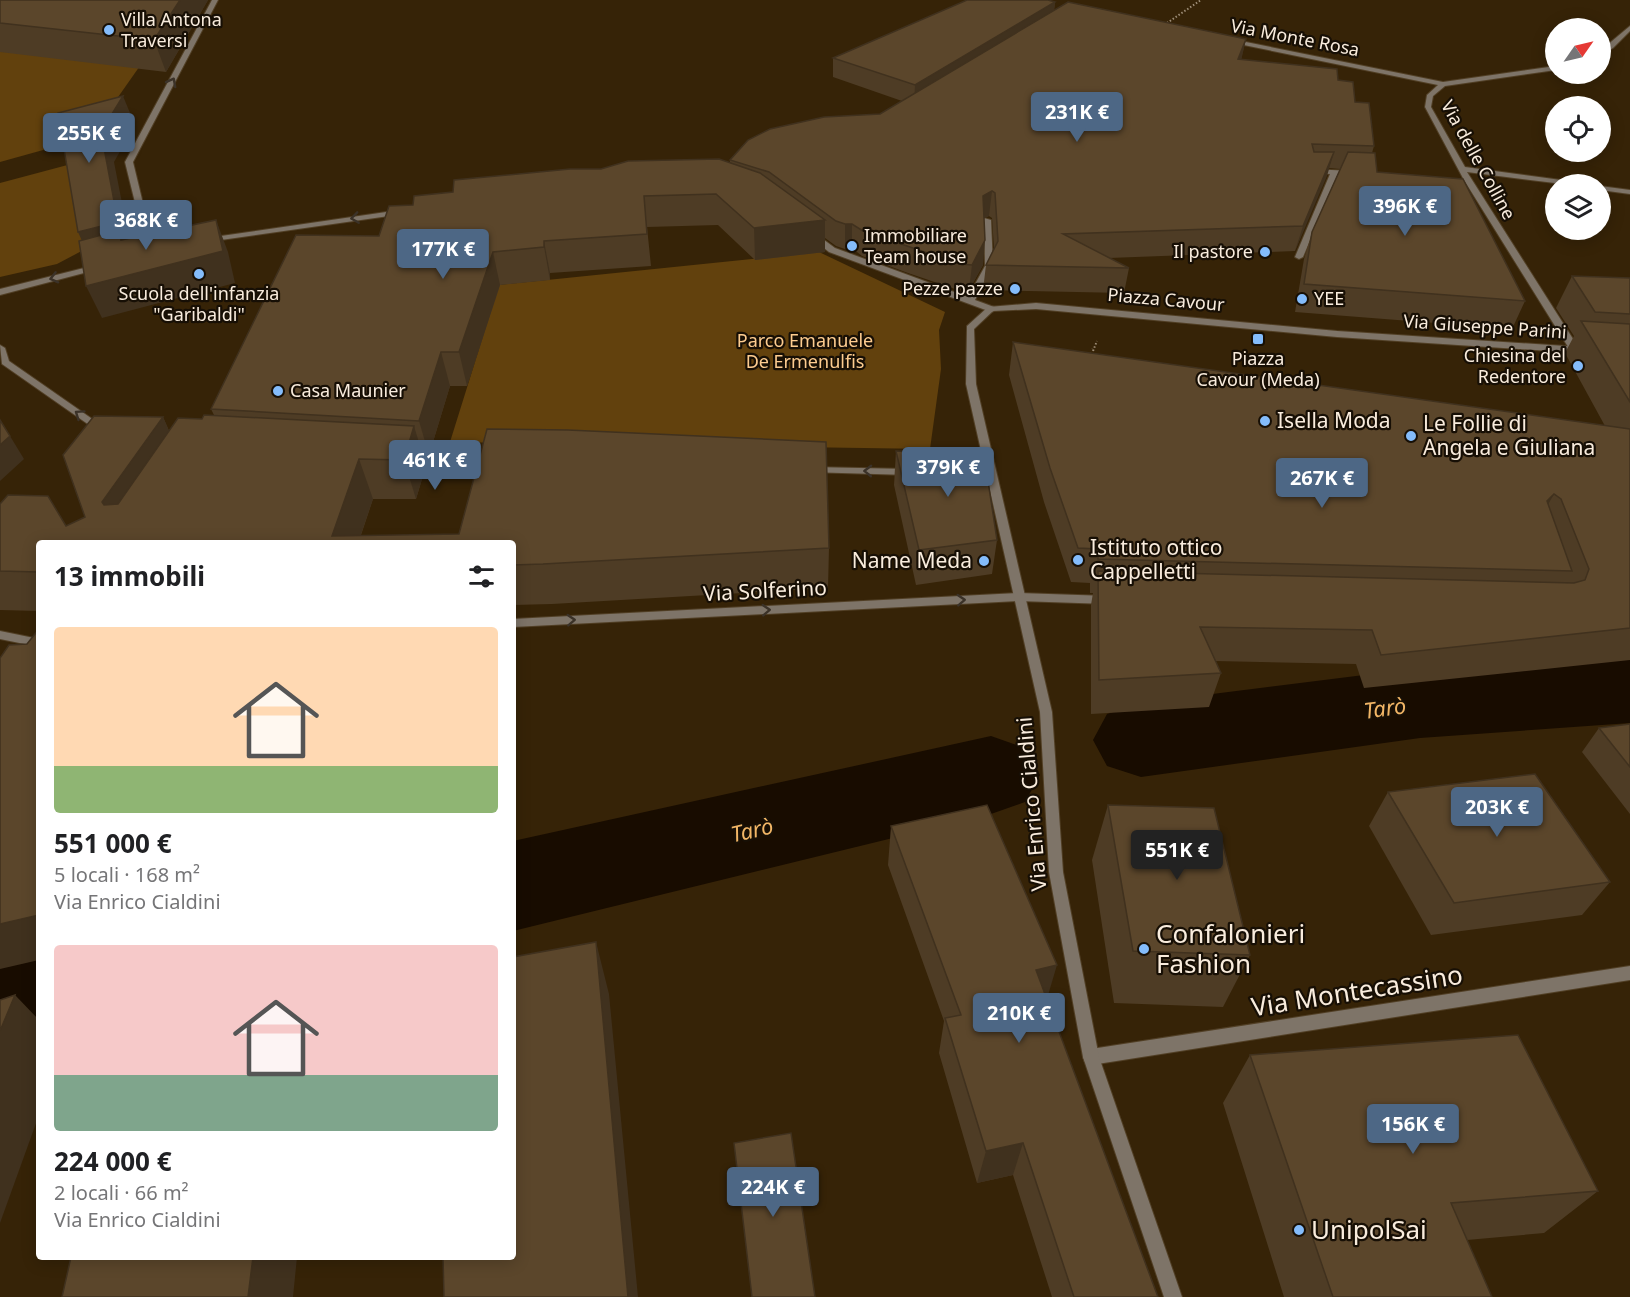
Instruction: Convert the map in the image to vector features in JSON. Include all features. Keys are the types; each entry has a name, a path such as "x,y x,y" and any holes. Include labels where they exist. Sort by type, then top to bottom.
{"street":[{"path":"151,253 129,162 215,0"},
{"path":"1611,47 1630,28"},
{"name":"Via Monte Rosa","path":"1228,41 1443,84"},
{"name":"Via delle Colline","path":"1545,69 1475,77 1443,84 1430,95 1428,107 1468,180 1575,350"},
{"path":"1462,169 1545,180"},
{"path":"1311,171 1357,174"},
{"path":"1299,257 1335,172"},
{"path":"1457,179 1468,180"},
{"path":"1611,189 1630,192"},
{"path":"201,241 412,210"},
{"path":"970,301 988,266 987,220"},
{"path":"804,229 832,250 991,309"},
{"path":"139,256 160,251"},
{"path":"0,292 105,265"},
{"name":"Piazza Cavour","path":"991,309 1036,306 1109,311 1337,334"},
{"name":"Via Enrico Cialdini","path":"991,309 970,328 971,384 984,474 1019,597 1046,712 1056,872 1091,1057 1173,1297"},
{"name":"Via Giuseppe Parini","path":"1337,334 1597,351"},
{"path":"0,348 4,362 95,425 117,429"},
{"path":"402,460 510,462"},
{"path":"798,469 918,472"},
{"name":"Via Solferino","path":"516,623 1019,597 1126,600"},
{"path":"0,635 36,641"},
{"name":"Via Montecassino","path":"1091,1057 1630,973"}],"path":[{"path":"1160,28 1201,0"}],"green space":[{"path":"0,52 149,53 90,137 0,162"},
{"path":"75,163 86,224 125,217 127,227 57,264 0,277 0,183"},
{"name":"Parco Emanuele De Ermenulfis","path":"819,252 945,312 939,330 941,369 930,449 450,442 499,285"}],"building":[{"path":"0,0 180,0 154,40 0,23"},
{"path":"967,0 1048,0 1055,2 915,85 833,58"},
{"path":"1068,2 1246,39 1238,59 1337,69 1338,80 1353,82 1355,102 1369,103 1374,146 1312,144 1314,152 1334,152 1303,226 1063,234 1129,268 986,265 998,241 995,193 992,191 983,196 985,240 972,265 960,264 863,231 852,224 836,221 769,172 730,160 748,140 770,129 824,117 880,114"},
{"path":"123,96 101,132 118,222 78,232 58,113"},
{"path":"1348,152 1375,153 1377,172 1463,179 1525,301 1304,284 1312,232"},
{"path":"719,159 760,173 825,220 754,228 716,194 644,196 647,234 544,241 544,247 493,252 459,352 441,352 419,421 211,409 296,235 379,236 389,206 413,205 414,196 453,192 454,180 570,169 601,169 628,161"},
{"path":"216,220 223,251 86,286 79,241 120,230 121,240"},
{"path":"1572,276 1630,278 1630,314 1595,312"},
{"path":"1581,321 1630,324 1630,402"},
{"path":"1013,342 1630,429 1630,628 1381,655 1372,630 1200,627 1221,673 1099,680 1098,571 1574,583 1585,580 1589,569 1561,499 1554,494 1547,501 1572,571 1098,559 1098,549 1078,548 1050,468"},
{"path":"204,415 414,426 404,460 359,459 332,536 459,534 487,429 568,430 826,442 829,548 516,565 516,540 36,540 36,572 0,571 0,504 8,495 48,496 66,526 85,517 63,455 94,416 163,417 102,502 104,505 118,504 178,418 202,419"},
{"path":"0,420 10,436 0,445"},
{"path":"896,451 984,455 997,540 919,550"},
{"path":"36,633 36,916 0,924 0,658 9,645 27,644"},
{"path":"1630,724 1630,767 1599,728"},
{"path":"1535,774 1610,882 1454,903 1388,792"},
{"path":"987,805 1057,965 1036,970 1158,1297 1074,1297 1023,1143 986,1151 945,1018 961,1015 891,826"},
{"path":"1108,805 1214,808 1250,955 1133,951"},
{"path":"596,942 628,1297 444,1297 443,1260 516,1260 516,956"},
{"path":"15,995 0,1031 0,1000"},
{"path":"1518,1035 1598,1191 1451,1203 1492,1297 1333,1297 1250,1055"},
{"path":"791,1133 815,1297 752,1297 734,1143"},
{"path":"70,1260 253,1260 248,1297 62,1297"}],"waterway":[{"name":"Tarò","path":"1141,740 1420,703 1630,689"},
{"name":"Tarò","path":"516,885 991,775"},
{"name":"Tarò","path":"0,1005 36,997"}],"place":[{"name":"Villa Antona Traversi","path":"109,30"},
{"name":"Immobiliare Team house","path":"852,246"},
{"name":"Il pastore","path":"1265,252"},
{"name":"Scuola dell'infanzia \"Garibaldi\"","path":"199,274"},
{"name":"Pezze pazze","path":"1015,289"},
{"name":"YEE","path":"1302,299"},
{"name":"Piazza Cavour (Meda)","path":"1258,339"},
{"name":"Chiesina del Redentore","path":"1578,366"},
{"name":"Casa Maunier","path":"278,391"},
{"name":"Isella Moda","path":"1265,421"},
{"name":"Le Follie di Angela e Giuliana","path":"1411,436"},
{"name":"Istituto ottico Cappelletti","path":"1078,560"},
{"name":"Name Meda","path":"984,561"},
{"name":"Confalonieri Fashion","path":"1144,949"},
{"name":"UnipolSai","path":"1299,1230"}]}
